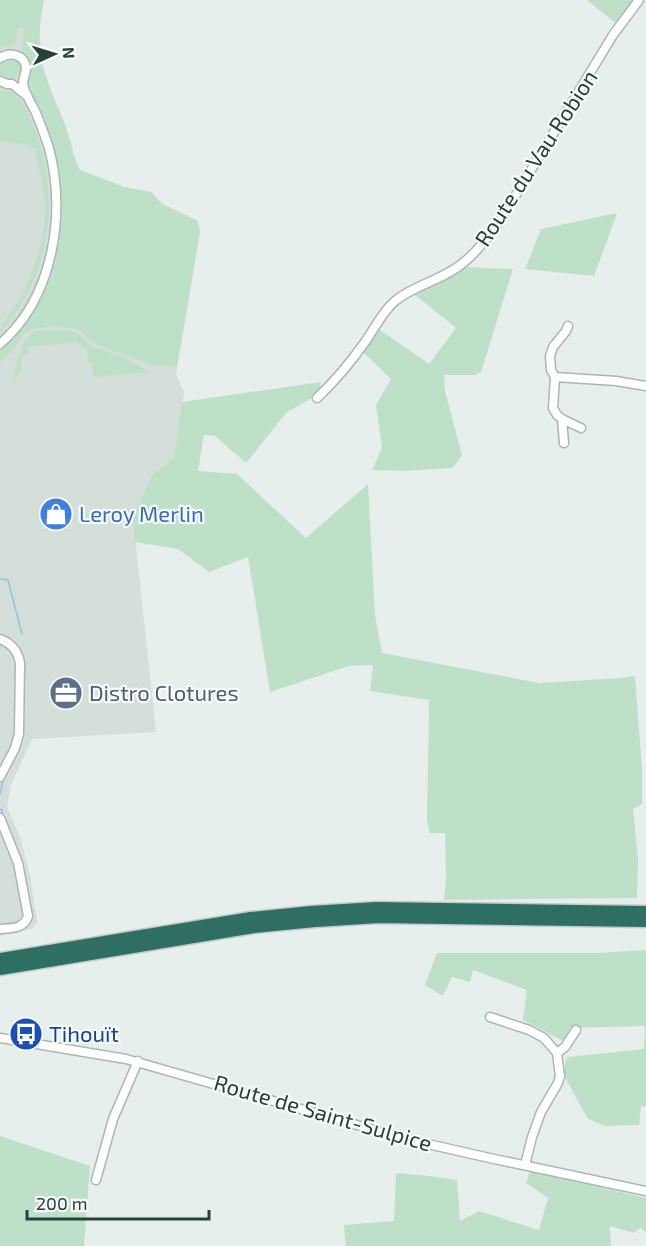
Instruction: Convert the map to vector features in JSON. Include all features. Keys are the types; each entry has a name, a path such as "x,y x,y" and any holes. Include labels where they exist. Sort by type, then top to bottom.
{"highway":[{"path":"0,959 251,918 311,912 376,908 646,912"},
{"path":"0,969 254,927 315,921 379,917 646,921"}],"street":[{"name":"Route du Vau Robion","path":"317,398 332,384 360,350 379,319 395,301 451,271 466,261 483,244 613,35 639,0"},
{"path":"0,58 7,54 17,55 25,65 23,84 41,125 51,156 56,186 57,219 48,264 34,300 23,319 0,344"},
{"path":"0,81 12,84 22,80 24,75"},
{"path":"12,84 27,97"},
{"path":"568,326 566,332 553,347 550,356 550,370 555,377 553,408 562,419 581,428"},
{"path":"555,377 616,381 646,386"},
{"path":"562,419 564,443"},
{"path":"0,639 12,645 20,663 19,734 15,748 0,777"},
{"path":"0,818 18,863 28,916 26,923 22,925 0,929"},
{"path":"490,1017 529,1030 544,1038 557,1053 560,1076 532,1137 525,1166"},
{"path":"557,1053 565,1047 576,1030"},
{"name":"Route de Saint-Sulpice","path":"0,1038 138,1061 406,1138 646,1191"},
{"path":"96,1180 113,1119 138,1061"}],"shaded area":[{"path":"0,0 44,0 40,19 42,64 80,170 124,187 151,192 162,204 198,221 200,232 176,374 184,392 174,457 152,475 133,518 156,732 32,739 11,785 7,807 21,840 30,876 37,922 32,929 0,936"}],"green space":[{"path":"0,0 44,0 39,45 41,60 80,170 124,187 151,192 162,204 198,221 200,232 177,367 150,364 93,343 78,329 53,326 32,329 24,334 11,352 0,362 0,348 18,329 57,239 60,194 26,87 22,52 24,28 19,27 15,45 0,47"},
{"path":"587,0 636,0 618,25"},
{"path":"10,58 18,61 21,69 18,77 10,80 2,77 -1,69 2,61"},
{"path":"0,90 12,92 17,96 31,120 42,151 49,206 47,233 41,260 31,286 18,310 0,333 32,273 41,241 45,208 35,148 31,148 30,145 0,141"},
{"path":"14,90 20,93 27,103 46,149 52,178 51,236 44,265 33,292 18,317 0,339 32,290 42,265 48,239 51,212 50,184 37,129 28,107"},
{"path":"617,213 594,276 525,269 541,229"},
{"path":"462,267 513,269 481,372 475,375 444,375 445,391 462,455 453,468 372,470 382,448 376,405 391,379 363,352 379,329 429,364 456,328 414,294"},
{"path":"51,330 75,332 92,346 125,358 150,372 93,377 92,363 88,363 87,349 82,348 76,342 29,347 29,352 21,358 21,370 15,377 14,383 17,363 25,341 35,332"},
{"path":"321,382 315,396 286,413 246,463 215,436 204,435 198,471 237,474 306,538 368,484 375,615 382,653 539,683 635,676 642,769 642,804 633,809 638,859 637,898 444,900 445,833 430,833 427,821 429,700 370,691 373,665 349,666 270,692 248,557 209,572 178,549 135,542 133,518 152,475 174,457 182,402"},
{"path":"646,950 646,1107 641,1106 639,1125 605,1126 588,1119 563,1074 567,1057 644,1049 645,1026 570,1028 563,1041 523,1020 527,990 473,970 470,982 452,977 443,996 425,985 437,953 598,953"},
{"path":"0,1136 90,1166 84,1246 0,1246"},
{"path":"530,1171 646,1198 646,1232 640,1228 633,1233 610,1226 611,1246 346,1246 344,1225 394,1221 396,1173 457,1180 460,1221 479,1211 539,1230 548,1198 526,1183"}],"waterway":[{"path":"0,579 8,580 22,634"},
{"path":"24,684 25,664"},
{"path":"0,794 3,780"},
{"path":"1,809 3,815"}],"place":[{"name":"Leroy Merlin","path":"56,514"},
{"name":"Distro Clotures","path":"66,693"},
{"name":"Tihouït","path":"26,1034"}]}
